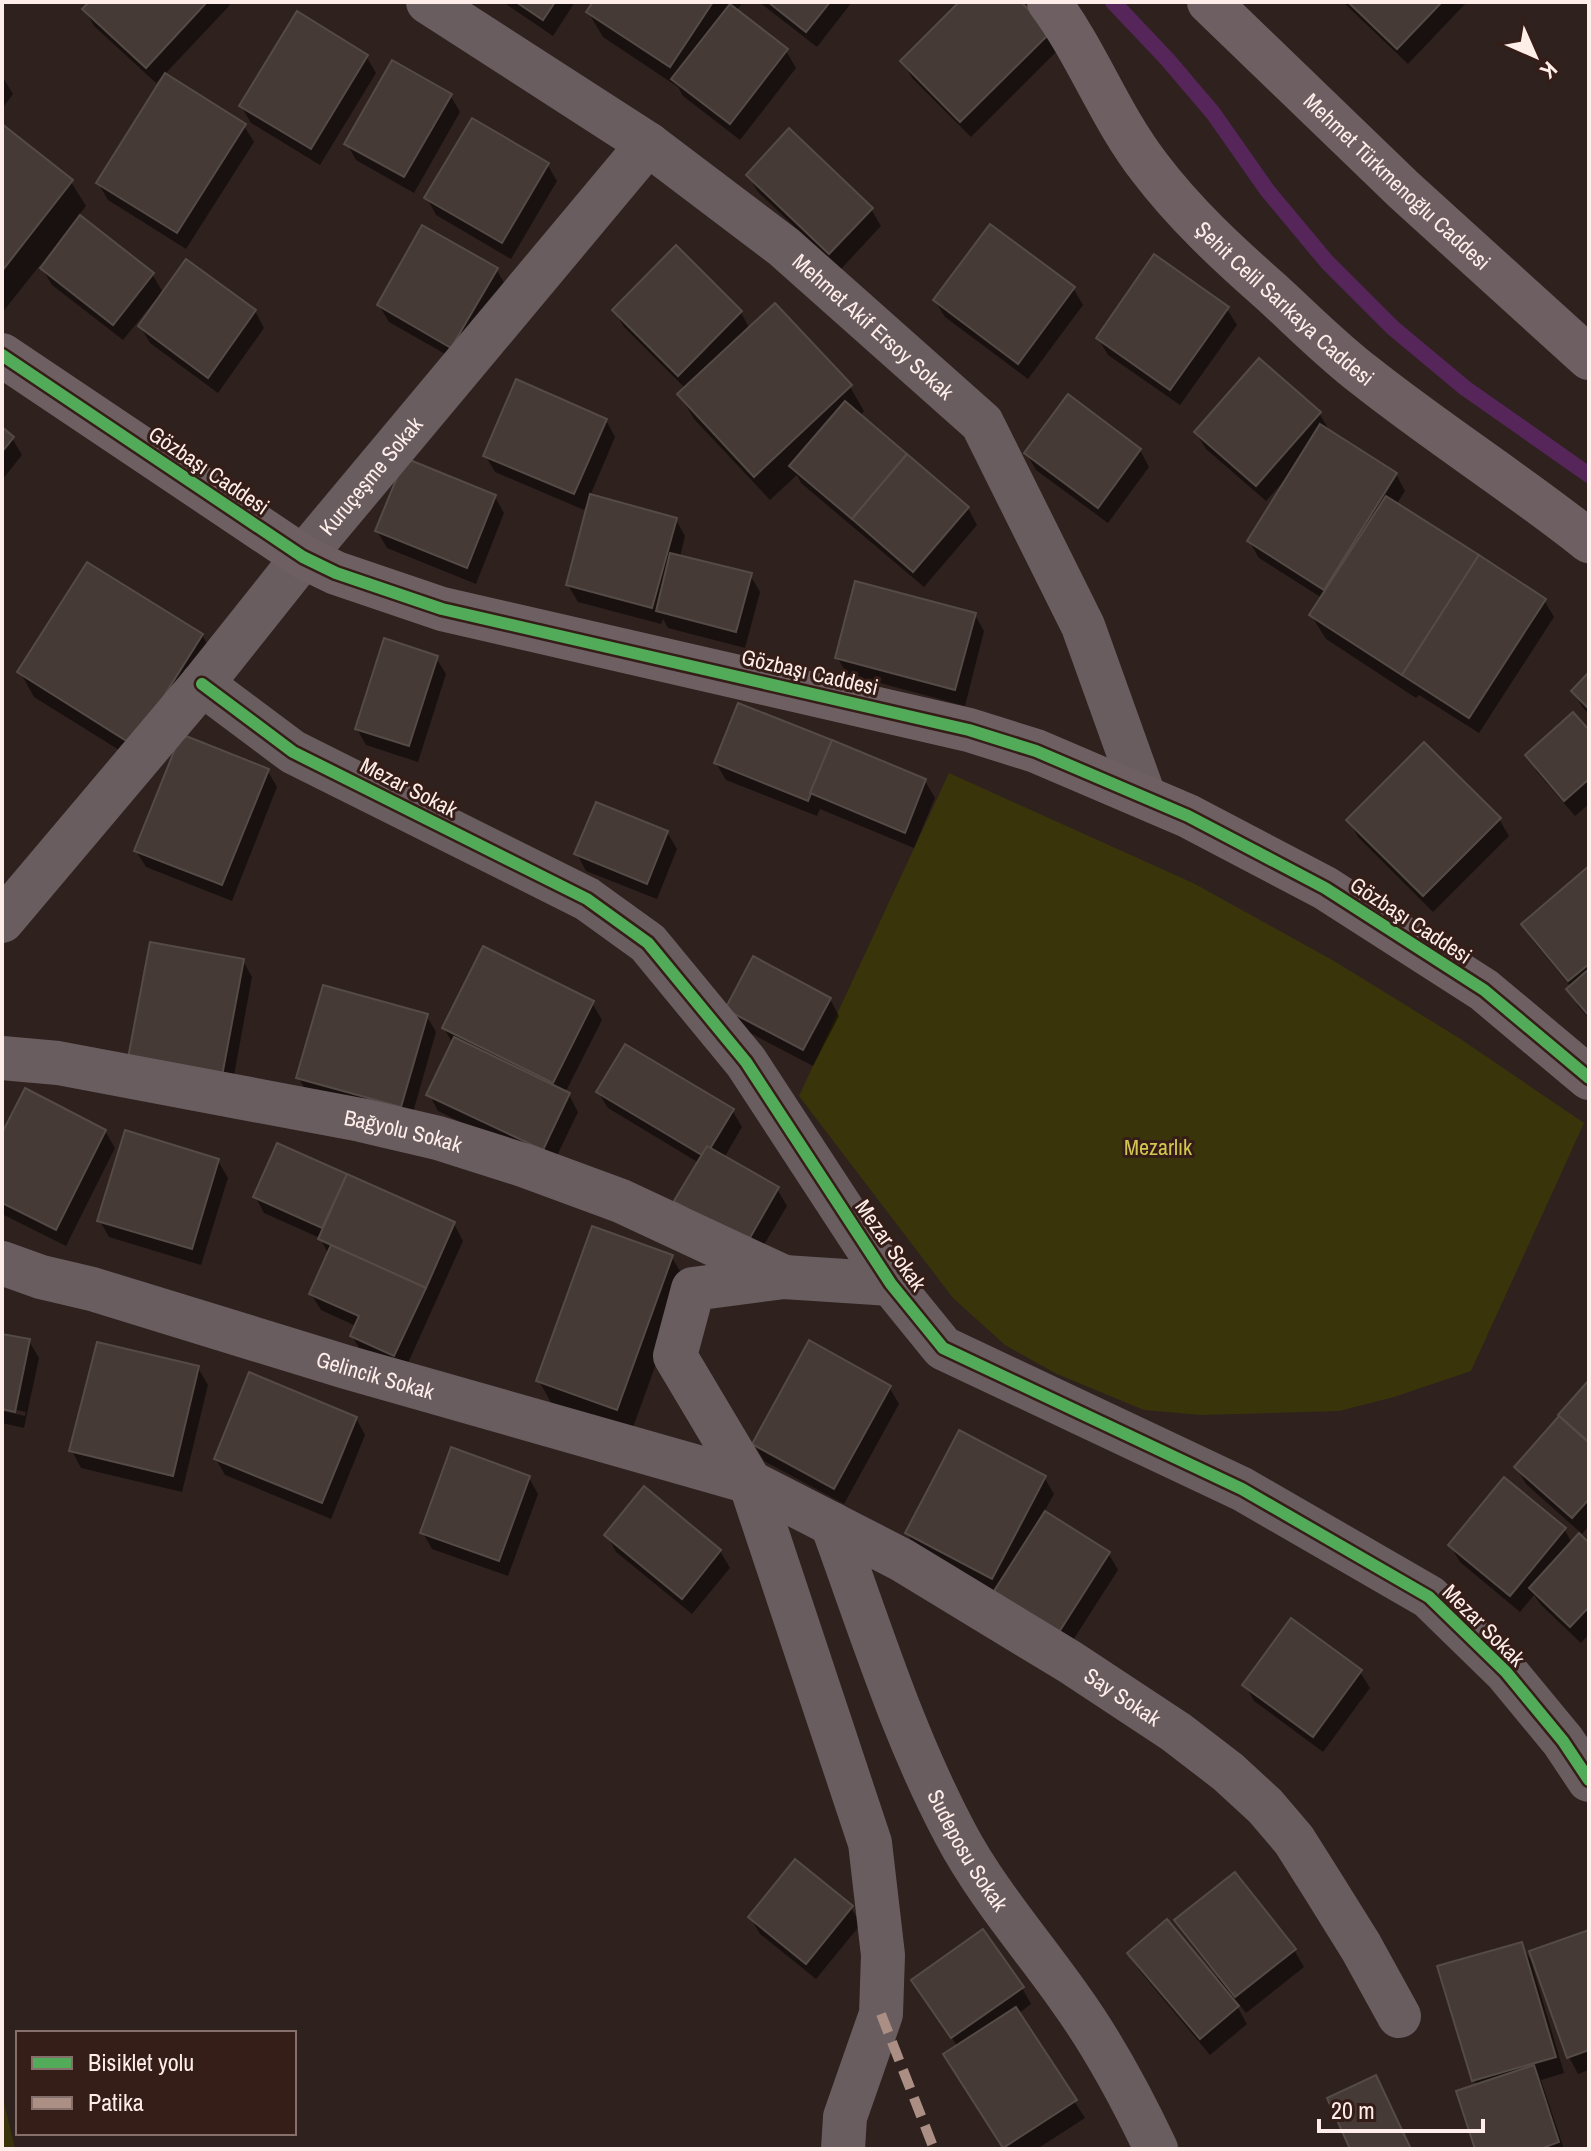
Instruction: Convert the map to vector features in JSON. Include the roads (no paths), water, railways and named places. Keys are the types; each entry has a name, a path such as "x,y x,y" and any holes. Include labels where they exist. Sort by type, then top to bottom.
{"street":[{"name":"Mehmet Akif Ersoy Sokak","path":"428,2 648,144 784,247 982,423 1083,626 1144,796"},
{"name":"Şehit Celil Sarıkaya Caddesi","path":"1049,2 1066,25 1123,128 1150,168 1229,255 1361,373 1589,541"},
{"name":"Mehmet Türkmenoğlu Caddesi","path":"1209,2 1404,190 1589,358"},
{"name":"Kuruçeşme Sokak","path":"2,921 648,144"},
{"name":"Gözbaşı Caddesi","path":"2,355 303,557 336,573 442,609 969,730 1036,751 1188,816 1325,888 1484,990 1589,1078"},
{"name":"Mezar Sokak","path":"202,684 293,752 587,899 648,943 746,1062 891,1284 943,1348 1242,1489 1429,1597 1506,1672 1563,1741 1589,1780"},
{"name":"Bağyolu Sokak","path":"2,1058 58,1063 361,1120 438,1138 621,1201 784,1277"},
{"name":"Gelincik Sokak","path":"2,1263 346,1367 750,1482"},
{"path":"843,2149 845,2117 881,2014 883,1955 870,1843 750,1482 675,1356 693,1289 784,1277 891,1284"},
{"name":"Say Sokak","path":"750,1482 902,1560 1070,1662 1176,1732 1228,1772 1265,1806 1294,1840 1361,1947 1399,2016"},
{"name":"Sudeposu Sokak","path":"832,1524 916,1751 956,1835 1001,1904 1071,1999 1132,2097 1156,2149"}],"waterway":[{"path":"1113,2 1213,113 1267,190 1327,262 1393,328 1465,388 1589,475"}],"park label":[{"name":"Mezarlık","path":"1158,1147"}]}
